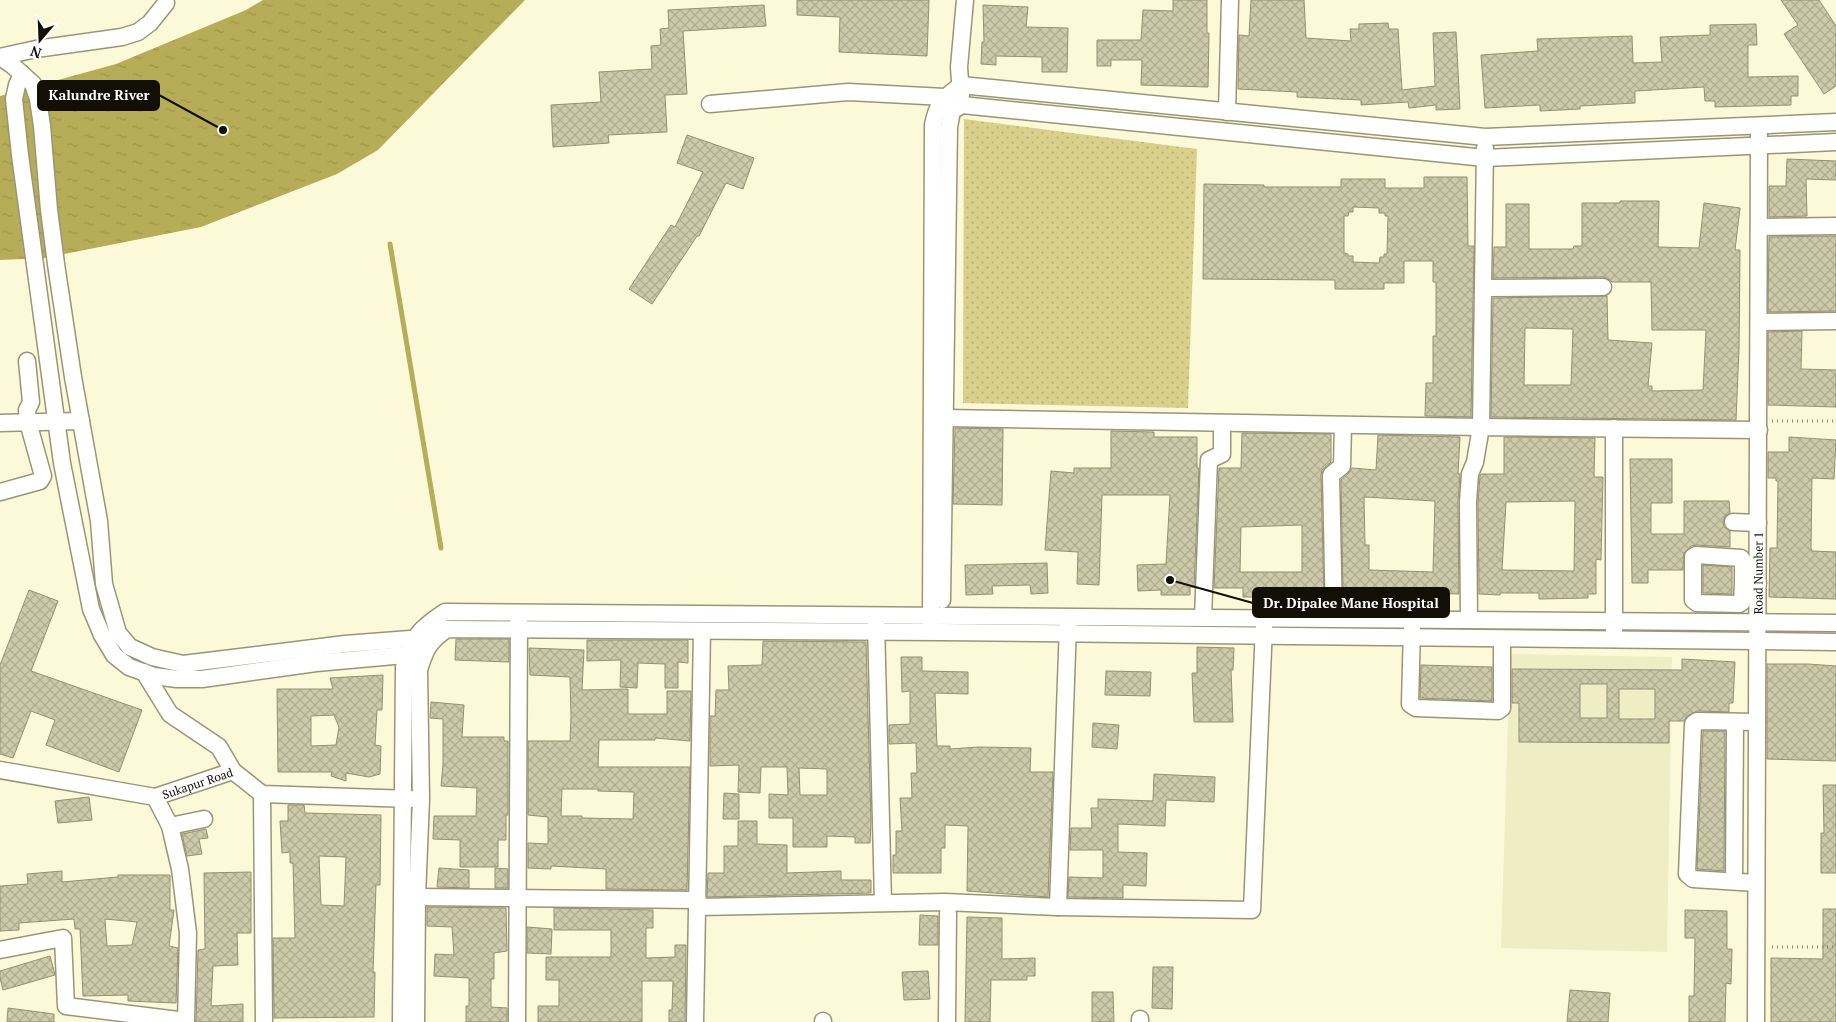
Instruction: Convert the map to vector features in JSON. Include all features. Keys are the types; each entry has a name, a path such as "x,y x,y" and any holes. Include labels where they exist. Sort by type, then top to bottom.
{"street":[{"path":"962,105 959,67 964,0"},
{"path":"1227,112 1230,0"},
{"path":"0,57 122,37 138,32 150,24 166,3"},
{"path":"0,57 12,65 38,99 49,210 63,310 99,521 104,584 118,633 130,648 152,657 183,664 336,645 434,638"},
{"path":"24,81 14,99 56,422 77,544 91,609 102,635 114,655 129,667 154,676 176,679 202,679 316,663 416,654"},
{"path":"937,624 934,125 937,107 945,97 960,85 1485,137 1836,122"},
{"path":"710,104 848,92 945,97"},
{"path":"1086,117 1088,98"},
{"path":"937,624 945,418 949,127 952,111 962,105 1485,158 1836,142"},
{"name":"Road Number 1","path":"1756,1022 1758,623 1750,583 1758,551 1759,126"},
{"path":"1469,620 1468,502 1470,474 1475,462 1481,427 1485,137"},
{"path":"1760,227 1836,226"},
{"path":"1483,288 1603,287"},
{"path":"1759,322 1836,320"},
{"path":"0,492 40,481 43,476 26,410 31,402 27,361"},
{"path":"945,418 1481,427 1759,426"},
{"path":"0,423 82,421"},
{"path":"1203,618 1209,460 1222,454 1222,423"},
{"path":"1334,619 1331,475 1342,466 1343,425"},
{"path":"1614,428 1614,640"},
{"path":"1733,522 1758,523"},
{"path":"1713,550 1758,551"},
{"path":"416,1022 417,897 421,799 419,670 416,654 410,647 424,625 445,612 876,615 937,624 1068,634 1836,642"},
{"path":"517,1022 519,612"},
{"path":"876,615 883,902"},
{"path":"1058,907 1068,617"},
{"path":"401,1022 404,667 434,638 447,629 876,632 937,624 1068,617 1836,623"},
{"path":"417,897 698,903 945,902 1058,907 1252,910 1264,618"},
{"path":"1412,620 1410,704 1416,708 1498,711 1502,708 1502,639"},
{"path":"695,1022 702,631"},
{"path":"144,672 170,714 219,747 233,771"},
{"path":"1756,883 1693,879 1688,874 1692,724 1697,721 1757,722"},
{"path":"1734,881 1735,722"},
{"name":"Sukapur Road","path":"0,770 155,797 233,771 262,794"},
{"path":"264,1022 262,794 421,799"},
{"path":"0,950 63,938 66,1006 186,1022 188,933 180,869 170,826 155,797"},
{"path":"170,826 204,820"},
{"path":"947,1022 948,913"}],"path":[{"path":"1759,426 1836,421"},
{"path":"1756,947 1836,947"}],"shaded area":[{"path":"964,119 1197,149 1188,408 963,403"},
{"path":"1510,654 1672,657 1667,952 1501,948"}],"water":[{"path":"263,0 525,0 378,150 337,174 201,227 44,258 0,260 0,96 116,64 246,10"}],"building":[{"path":"797,0 929,0 927,56 839,52 840,17 797,15"},
{"path":"1173,0 1207,0 1207,33 1209,33 1208,87 1141,85 1142,60 1111,60 1111,66 1097,66 1097,40 1141,40 1143,10 1173,11"},
{"path":"1251,0 1304,0 1306,38 1351,41 1350,29 1359,29 1359,24 1388,23 1389,29 1398,29 1402,90 1435,86 1433,33 1456,32 1460,109 1436,110 1436,105 1409,108 1408,102 1361,105 1361,100 1297,97 1297,92 1238,89 1239,35 1249,36"},
{"path":"1781,0 1819,0 1836,26 1836,86 1824,94 1784,34 1798,25"},
{"path":"764,5 766,26 683,31 687,94 665,95 667,132 608,135 609,143 553,147 551,105 601,102 599,72 652,69 651,46 661,45 660,29 669,28 668,10"},
{"path":"983,5 1028,7 1026,27 1068,28 1067,72 1042,72 1042,57 996,56 996,65 981,64 982,42 984,42"},
{"path":"1756,24 1757,45 1748,45 1748,77 1798,76 1798,96 1791,96 1791,105 1715,107 1715,101 1705,101 1704,87 1635,91 1635,103 1580,106 1580,109 1540,111 1540,105 1485,108 1481,55 1538,51 1537,39 1632,36 1633,63 1662,62 1660,37 1710,35 1710,25"},
{"path":"687,135 754,158 743,189 726,183 699,236 697,236 652,304 629,289 671,225 675,227 703,172 677,163"},
{"path":"1787,159 1836,161 1836,180 1806,179 1807,216 1769,217 1769,186 1786,186"},
{"path":"1424,177 1467,177 1468,246 1474,246 1471,417 1425,416 1426,383 1433,383 1433,336 1436,336 1436,282 1433,282 1433,261 1404,261 1404,283 1384,283 1384,289 1335,289 1335,280 1203,279 1204,184 1264,185 1264,187 1341,187 1341,179 1385,179 1385,188 1424,188","holes":["1353,207 1379,208 1379,213 1385,213 1385,216 1388,216 1387,254 1384,254 1384,257 1380,257 1379,263 1353,262 1353,256 1348,256 1348,254 1344,253 1344,216 1348,216 1349,212 1353,212"]},
{"path":"1620,201 1659,201 1658,247 1699,248 1704,203 1740,208 1735,250 1740,250 1736,420 1491,417 1493,298 1607,296 1608,340 1652,343 1648,386 1652,386 1652,391 1703,390 1706,330 1652,330 1651,282 1612,282 1603,277 1493,278 1494,247 1506,247 1506,204 1529,204 1529,249 1573,249 1574,246 1582,246 1582,203 1620,203","holes":["1525,328 1573,329 1571,385 1524,385"]},
{"path":"1836,236 1836,311 1768,312 1769,237"},
{"path":"1802,331 1801,369 1836,370 1836,407 1768,405 1768,332"},
{"path":"955,428 1003,429 1002,505 953,504"},
{"path":"1111,431 1154,432 1154,437 1197,437 1197,468 1199,468 1194,587 1190,587 1190,595 1161,595 1161,590 1138,591 1137,565 1166,564 1170,495 1102,495 1099,585 1077,584 1078,552 1045,550 1051,471 1074,473 1074,468 1111,468"},
{"path":"1242,433 1331,434 1331,462 1322,470 1321,475 1324,600 1308,600 1308,593 1260,593 1260,597 1243,597 1243,588 1214,588 1219,468 1241,468","holes":["1302,525 1302,572 1240,572 1241,527"]},
{"path":"1378,435 1460,437 1458,474 1460,474 1458,502 1459,594 1430,593 1430,600 1377,599 1377,592 1343,592 1341,480 1352,468 1376,470","holes":["1364,497 1435,501 1433,572 1369,570 1369,545 1365,545"]},
{"path":"1504,437 1595,438 1594,477 1603,477 1601,560 1596,559 1596,594 1588,594 1588,598 1539,599 1539,593 1479,594 1478,502 1480,476 1481,474 1504,474","holes":["1575,501 1574,571 1502,570 1506,502"]},
{"path":"1789,437 1836,440 1834,479 1812,478 1811,548 1812,551 1836,552 1836,599 1769,597 1770,548 1777,548 1778,481 1776,481 1776,478 1768,478 1768,452 1789,452"},
{"path":"1630,459 1672,459 1672,503 1651,503 1651,534 1684,534 1684,501 1729,501 1730,513 1725,516 1723,522 1724,527 1730,531 1730,547 1691,546 1684,553 1683,570 1648,570 1648,583 1632,583"},
{"path":"1047,563 1048,593 1031,594 1030,585 992,586 993,594 966,595 965,565"},
{"path":"1703,565 1732,567 1732,594 1703,593"},
{"path":"29,590 58,601 31,671 142,710 119,772 46,745 55,720 31,711 13,758 0,754 0,665"},
{"path":"456,639 509,639 509,662 455,660"},
{"path":"587,640 688,640 688,663 678,662 678,688 665,688 665,664 638,663 637,688 620,687 621,660 587,661"},
{"path":"763,641 866,642 870,843 855,843 855,837 827,836 827,847 793,847 793,818 769,818 769,794 788,795 787,767 761,767 760,793 738,792 739,765 710,766 710,716 715,716 716,690 729,690 728,666 762,665","holes":["799,768 827,769 827,795 800,795"]},
{"path":"1197,647 1234,648 1233,670 1231,670 1233,722 1194,722 1192,673 1197,673"},
{"path":"529,648 584,650 582,690 628,689 628,714 667,714 667,691 691,691 690,741 655,738 655,740 599,740 598,767 690,767 687,890 606,889 606,869 551,866 551,869 528,868 528,843 548,844 548,817 528,815 528,741 570,741 571,716 570,677 530,675","holes":["562,789 598,789 598,791 634,792 633,819 561,816"]},
{"path":"901,657 922,657 922,671 968,672 968,694 935,693 937,746 950,746 950,749 979,747 1031,748 1030,772 1053,772 1048,897 967,891 968,826 945,825 945,848 941,848 941,873 893,873 893,855 896,855 896,831 902,831 900,798 912,798 911,773 917,773 916,743 889,744 889,725 910,724 910,691 902,692"},
{"path":"1682,659 1735,662 1733,703 1729,703 1729,712 1697,711 1687,716 1684,721 1669,721 1669,743 1519,742 1519,703 1512,703 1512,669 1682,670","holes":["1580,684 1607,684 1607,718 1580,718","1619,689 1655,689 1655,719 1619,719"]},
{"path":"1767,664 1836,666 1836,761 1767,759"},
{"path":"1421,665 1492,667 1492,701 1420,698"},
{"path":"1106,671 1151,672 1150,696 1105,695"},
{"path":"383,675 382,710 377,710 375,745 381,746 380,774 369,777 346,773 346,781 331,776 332,772 278,772 277,689 333,689 330,678","holes":["334,715 339,727 336,745 311,746 311,716"]},
{"path":"431,702 464,705 462,737 504,737 504,741 508,741 508,815 506,815 506,840 498,840 498,867 460,867 460,840 433,839 434,816 476,816 477,788 441,786 443,719 430,718"},
{"path":"1093,723 1119,725 1117,749 1092,747"},
{"path":"1703,731 1725,731 1724,871 1697,869"},
{"path":"1154,774 1215,777 1214,802 1166,800 1165,826 1118,824 1118,852 1147,853 1146,886 1123,885 1123,898 1068,897 1069,877 1103,878 1103,850 1070,850 1071,828 1092,828 1091,808 1098,808 1098,799 1153,801"},
{"path":"1823,785 1836,785 1836,873 1821,873 1821,833 1824,833"},
{"path":"724,793 739,794 739,819 723,819"},
{"path":"89,797 92,820 58,823 55,801"},
{"path":"288,805 304,805 305,813 381,815 380,885 376,885 373,972 375,972 374,1017 274,1018 273,938 295,938 293,863 290,863 290,852 282,853 280,821 288,821","holes":["319,856 346,857 344,906 321,905"]},
{"path":"738,821 757,821 757,844 787,845 787,873 841,871 841,880 871,880 871,893 707,897 708,873 724,873 724,846 738,846"},
{"path":"206,829 208,838 199,839 202,854 187,856 182,834"},
{"path":"439,868 469,870 469,888 437,887"},
{"path":"495,868 508,869 508,888 495,888"},
{"path":"62,871 62,882 118,877 118,875 170,875 170,910 174,910 169,946 178,948 176,1003 128,1001 128,995 83,996 80,929 75,929 74,919 19,923 19,930 0,931 0,886 28,884 27,874","holes":["105,919 137,922 132,945 107,946"]},
{"path":"251,872 251,933 237,933 238,965 213,966 211,1006 243,1004 243,1022 196,1022 198,950 205,949 204,873"},
{"path":"427,907 506,908 507,951 494,953 494,979 491,979 491,1007 507,1008 507,1022 466,1022 466,1006 469,1006 469,978 434,976 435,954 454,955 452,927 427,926"},
{"path":"554,908 653,910 653,928 646,928 646,958 675,957 675,945 686,945 685,1022 669,1022 669,1010 672,1010 673,981 642,981 642,1022 538,1022 538,1006 559,1006 559,980 546,980 546,957 611,957 611,930 554,930"},
{"path":"1823,909 1836,909 1836,1022 1771,1022 1771,958 1823,959"},
{"path":"1685,910 1727,911 1727,949 1732,949 1731,984 1726,983 1725,1022 1689,1022 1689,996 1694,996 1695,938 1685,938"},
{"path":"920,915 938,916 938,945 919,945"},
{"path":"967,917 1002,918 1002,959 1035,958 1035,976 1027,976 1027,980 991,980 990,1022 965,1022"},
{"path":"527,927 552,929 551,954 527,953"},
{"path":"50,956 55,975 3,990 0,971"},
{"path":"1153,967 1173,967 1172,1009 1152,1008"},
{"path":"928,971 930,999 904,1000 902,972"},
{"path":"1570,990 1610,993 1608,1022 1567,1022"},
{"path":"1092,992 1113,992 1114,1022 1092,1022"},
{"path":"8,1008 54,1014 54,1022 7,1022"}],"waterway":[{"path":"390,244 441,548"}],"place":[{"name":"Kalundre River","path":"223,130"},
{"name":"Dr. Dipalee Mane Hospital","path":"1170,580"}]}
